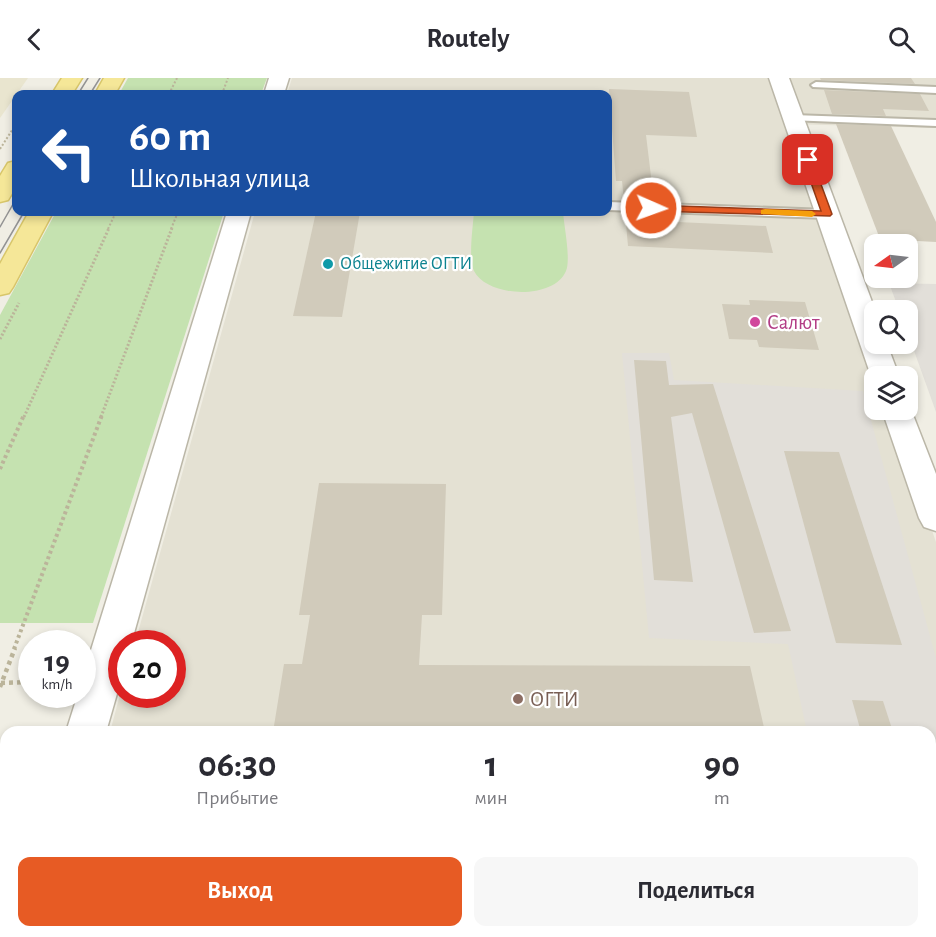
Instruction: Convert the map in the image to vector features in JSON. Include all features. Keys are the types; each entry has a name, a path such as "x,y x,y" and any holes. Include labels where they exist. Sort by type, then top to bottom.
{"main road":[{"path":"0,195 12,175"},
{"path":"0,287 39,216"}],"street":[{"path":"779,78 881,366"},
{"path":"88,726 238,216"},
{"path":"901,420 936,518"}],"lane":[{"path":"816,85 936,90"},
{"path":"793,118 936,123"},
{"path":"612,206 827,214"}],"path":[{"path":"0,149 12,130"},
{"path":"0,469 114,216"},
{"path":"18,683 1,684 176,216"}],"shaded area":[{"path":"0,78 28,78 20,90 12,90 12,101 0,118"},
{"path":"292,78 936,78 936,128 789,124 864,336 864,354 870,354 874,366 864,366 864,420 893,420 936,542 936,726 112,726 116,708 186,708 186,630 139,630 254,216 612,216 612,90 288,90"},
{"path":"918,284 936,284 936,412 915,354 918,354 918,300 895,300 891,288 918,288"},
{"path":"622,353 669,353 674,380 863,391 864,420 871,420 936,658 936,726 806,726 788,644 649,638"}],"green space":[{"path":"128,78 267,78 262,90 121,90"},
{"path":"54,216 223,216 93,623 0,623 0,315"},
{"path":"474,216 564,216 568,251 566,271 549,287 535,291 506,291 481,280 474,271 471,242"}],"building":[{"path":"820,78 911,78 915,84 821,80"},
{"path":"609,89 689,92 697,137 646,135 654,201 624,200 622,181 616,181 612,90"},
{"path":"824,90 920,94 929,111 883,109 886,116 832,114"},
{"path":"836,124 891,126 936,222 936,242 918,241 918,234 878,234"},
{"path":"625,213 655,214 656,221 766,226 773,253 628,246"},
{"name":"Общежитие ОГТИ","path":"315,216 359,216 342,317 293,316"},
{"path":"749,300 805,302 819,350 759,347 757,340 729,339 722,304 750,305"},
{"path":"634,360 666,361 669,385 713,384 791,631 754,633 692,413 671,417 693,582 654,580"},
{"path":"784,451 839,452 902,645 836,643"},
{"path":"319,483 446,484 442,615 422,615 419,665 750,666 764,726 274,726 284,664 302,664 310,615 299,615"},
{"path":"852,700 883,701 891,726 859,726"}],"tram line":[{"path":"80,90 88,78"},
{"path":"92,90 100,78"},
{"path":"0,227 12,206"},
{"path":"0,253 22,216"}],"slow traffic":[{"path":"765,212 812,214"}],"place":[{"name":"Общежитие ОГТИ","path":"328,264"},
{"name":"Салют","path":"755,322"},
{"name":"ОГТИ","path":"518,699"}],"route":[{"path":"651,208 827,214 808,160"}]}
